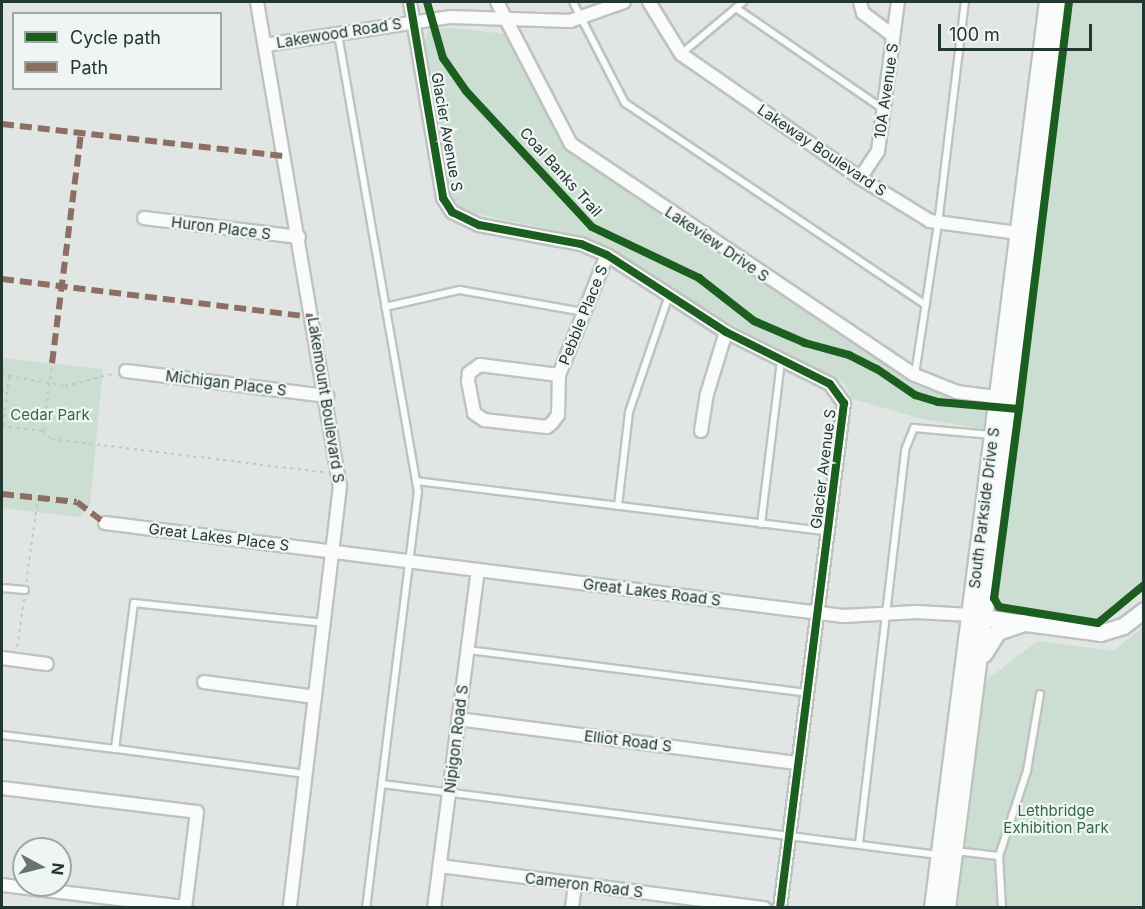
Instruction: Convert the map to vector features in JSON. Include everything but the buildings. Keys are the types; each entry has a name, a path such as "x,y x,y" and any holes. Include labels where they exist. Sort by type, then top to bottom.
{"main road":[{"name":"South Parkside Drive S","path":"947,908 947,853 1025,234 1048,2"},
{"name":"South Parkside Drive S","path":"1025,234 1062,2"},
{"name":"South Parkside Drive S","path":"933,908 947,853 978,668 977,616 993,435 1004,398"},
{"path":"978,668 993,636 1024,623"}],"street":[{"name":"Lakemount Boulevard S","path":"257,2 340,475 290,908"},
{"name":"Glacier Avenue S","path":"410,2 443,198 452,212 472,223 581,244 607,255 726,332 830,384 844,403 780,908"},
{"name":"Lakeview Drive S","path":"497,2 571,144 915,375 957,392 1004,398"},
{"name":"Lakewood Road S","path":"266,45 414,21 471,17 542,23 582,18 624,2"},
{"name":"Lakeway Boulevard S","path":"649,2 681,54 860,178 938,224 1025,234"},
{"name":"10A Avenue S","path":"860,2 863,13 893,36"},
{"name":"10A Avenue S","path":"860,178 878,151 898,2"},
{"name":"Huron Place S","path":"144,218 298,237"},
{"name":"Pebble Place S","path":"559,375 480,365 469,373 468,381 474,413 484,420 547,427 558,415 559,375 607,255"},
{"path":"701,431 707,394 726,332"},
{"name":"Michigan Place S","path":"126,371 327,396"},
{"name":"Great Lakes Place S","path":"105,523 333,551"},
{"name":"Great Lakes Road S","path":"333,551 818,613 886,616 917,612 977,616"},
{"name":"Nipigon Road S","path":"434,908 478,570"},
{"path":"977,616 1100,633 1123,626 1143,610"},
{"path":"2,658 47,664"},
{"path":"204,682 315,697"},
{"name":"Elliot Road S","path":"458,719 798,763"},
{"path":"2,788 197,812 185,907 98,902 2,884"},
{"name":"Cameron Road S","path":"440,866 764,908"},
{"path":"572,908 575,885"}],"lane":[{"path":"573,2 625,103 926,305"},
{"path":"681,54 744,2"},
{"path":"915,375 938,224 965,2"},
{"path":"736,8 884,109"},
{"path":"338,33 416,481 411,560 366,908"},
{"path":"386,307 460,290 584,312"},
{"path":"618,506 629,412 669,293"},
{"path":"761,524 781,359"},
{"path":"859,844 905,450 914,428 993,435"},
{"path":"416,481 829,532"},
{"path":"2,588 25,591"},
{"path":"115,749 134,603 324,623"},
{"path":"467,650 808,693"},
{"path":"1002,908 999,856 1027,771 1040,694"},
{"path":"2,735 306,774"},
{"path":"382,784 789,837 999,856"}],"path":[{"path":"43,431 52,363"},
{"path":"2,371 9,376 65,386 126,371"},
{"path":"9,376 2,426 43,431 52,439 340,475"},
{"path":"15,660 38,496"}],"green space":[{"path":"1070,2 1143,2 1143,580 1099,619 992,604"},
{"path":"455,28 505,34 588,162 919,385 957,401 987,406 984,429 922,419 853,399 844,383 705,310 620,255 557,231 463,211 450,193 425,42 428,30"},
{"name":"Cedar Park","path":"2,358 103,369 90,504 80,517 2,508"},
{"name":"Lethbridge Exhibition Park","path":"1143,627 1143,907 957,908 985,681 1038,641 1113,651"}],"marked path":[{"path":"2,124 285,156"},
{"path":"52,363 81,134"},
{"path":"2,279 313,317"},
{"path":"2,494 77,502 105,523"}],"cycle path":[{"path":"410,2 443,198 452,212 479,225 581,244 607,255 726,332 830,384 844,403 780,908"},
{"name":"Coal Banks Trail","path":"427,2 443,58 466,91 592,227 699,278 754,321 805,343 849,355 877,369 915,395 938,402 1019,409 994,598 999,607 1098,623 1144,585"},
{"path":"1019,409 1069,2"}]}
